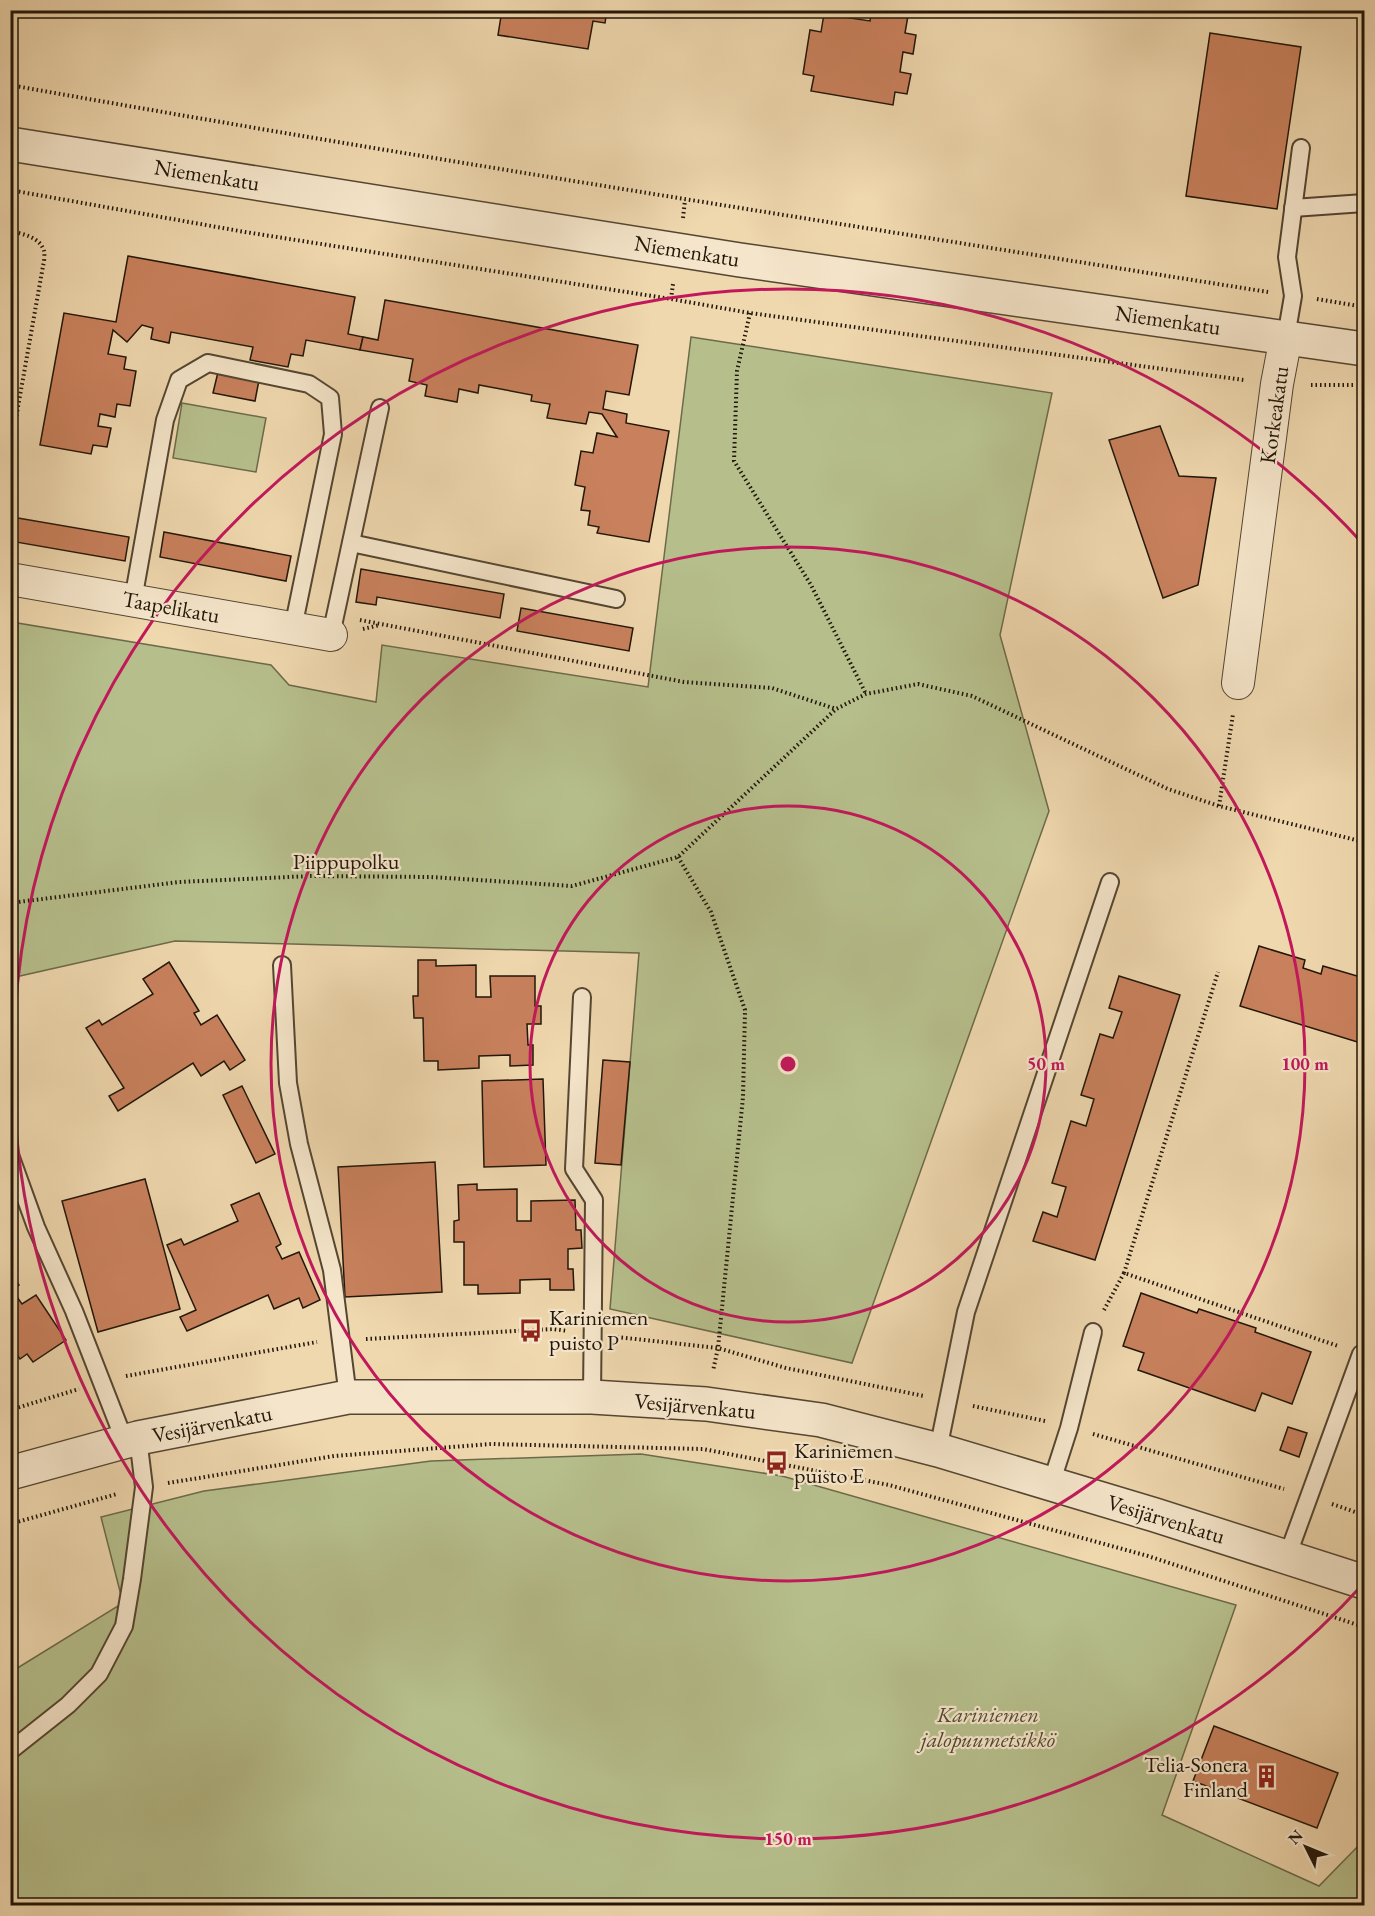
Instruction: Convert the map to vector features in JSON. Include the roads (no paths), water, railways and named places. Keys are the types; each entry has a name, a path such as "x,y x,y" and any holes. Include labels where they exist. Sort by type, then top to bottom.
{"street":[{"name":"Niemenkatu","path":"10,144 740,260 1365,349"},
{"name":"Korkeakatu","path":"1238,683 1277,384 1286,337"},
{"name":"Taapelikatu","path":"10,579 331,635"},
{"name":"Vesijärvenkatu","path":"10,1473 132,1440 348,1397 592,1397 706,1404 821,1420 938,1450 1365,1582"}],"lane":[{"name":"Korkeakatu","path":"1286,337 1293,296 1287,258 1301,148"},
{"path":"1293,208 1365,202"},
{"path":"133,600 165,420 179,380 208,363 309,384 330,398 333,434 293,628"},
{"path":"331,635 380,408"},
{"path":"351,543 616,599"},
{"path":"938,1450 966,1312 1110,882"},
{"path":"282,965 288,1083 299,1144 332,1270 348,1397"},
{"path":"582,997 574,1169 594,1200 592,1397"},
{"path":"10,1155 36,1227 132,1440 144,1486 124,1626 99,1674 68,1705 10,1751"},
{"path":"1052,1484 1069,1428 1093,1332"},
{"path":"1287,1557 1361,1354"}],"place":[{"name":"Kariniemen puisto P","path":"531,1330"},
{"name":"Kariniemen puisto E","path":"776,1463"},
{"name":"Telia-Sonera Finland","path":"1266,1777"}],"park label":[{"name":"Kariniemen jalopuumetsikkö","path":"988,1727"}]}
